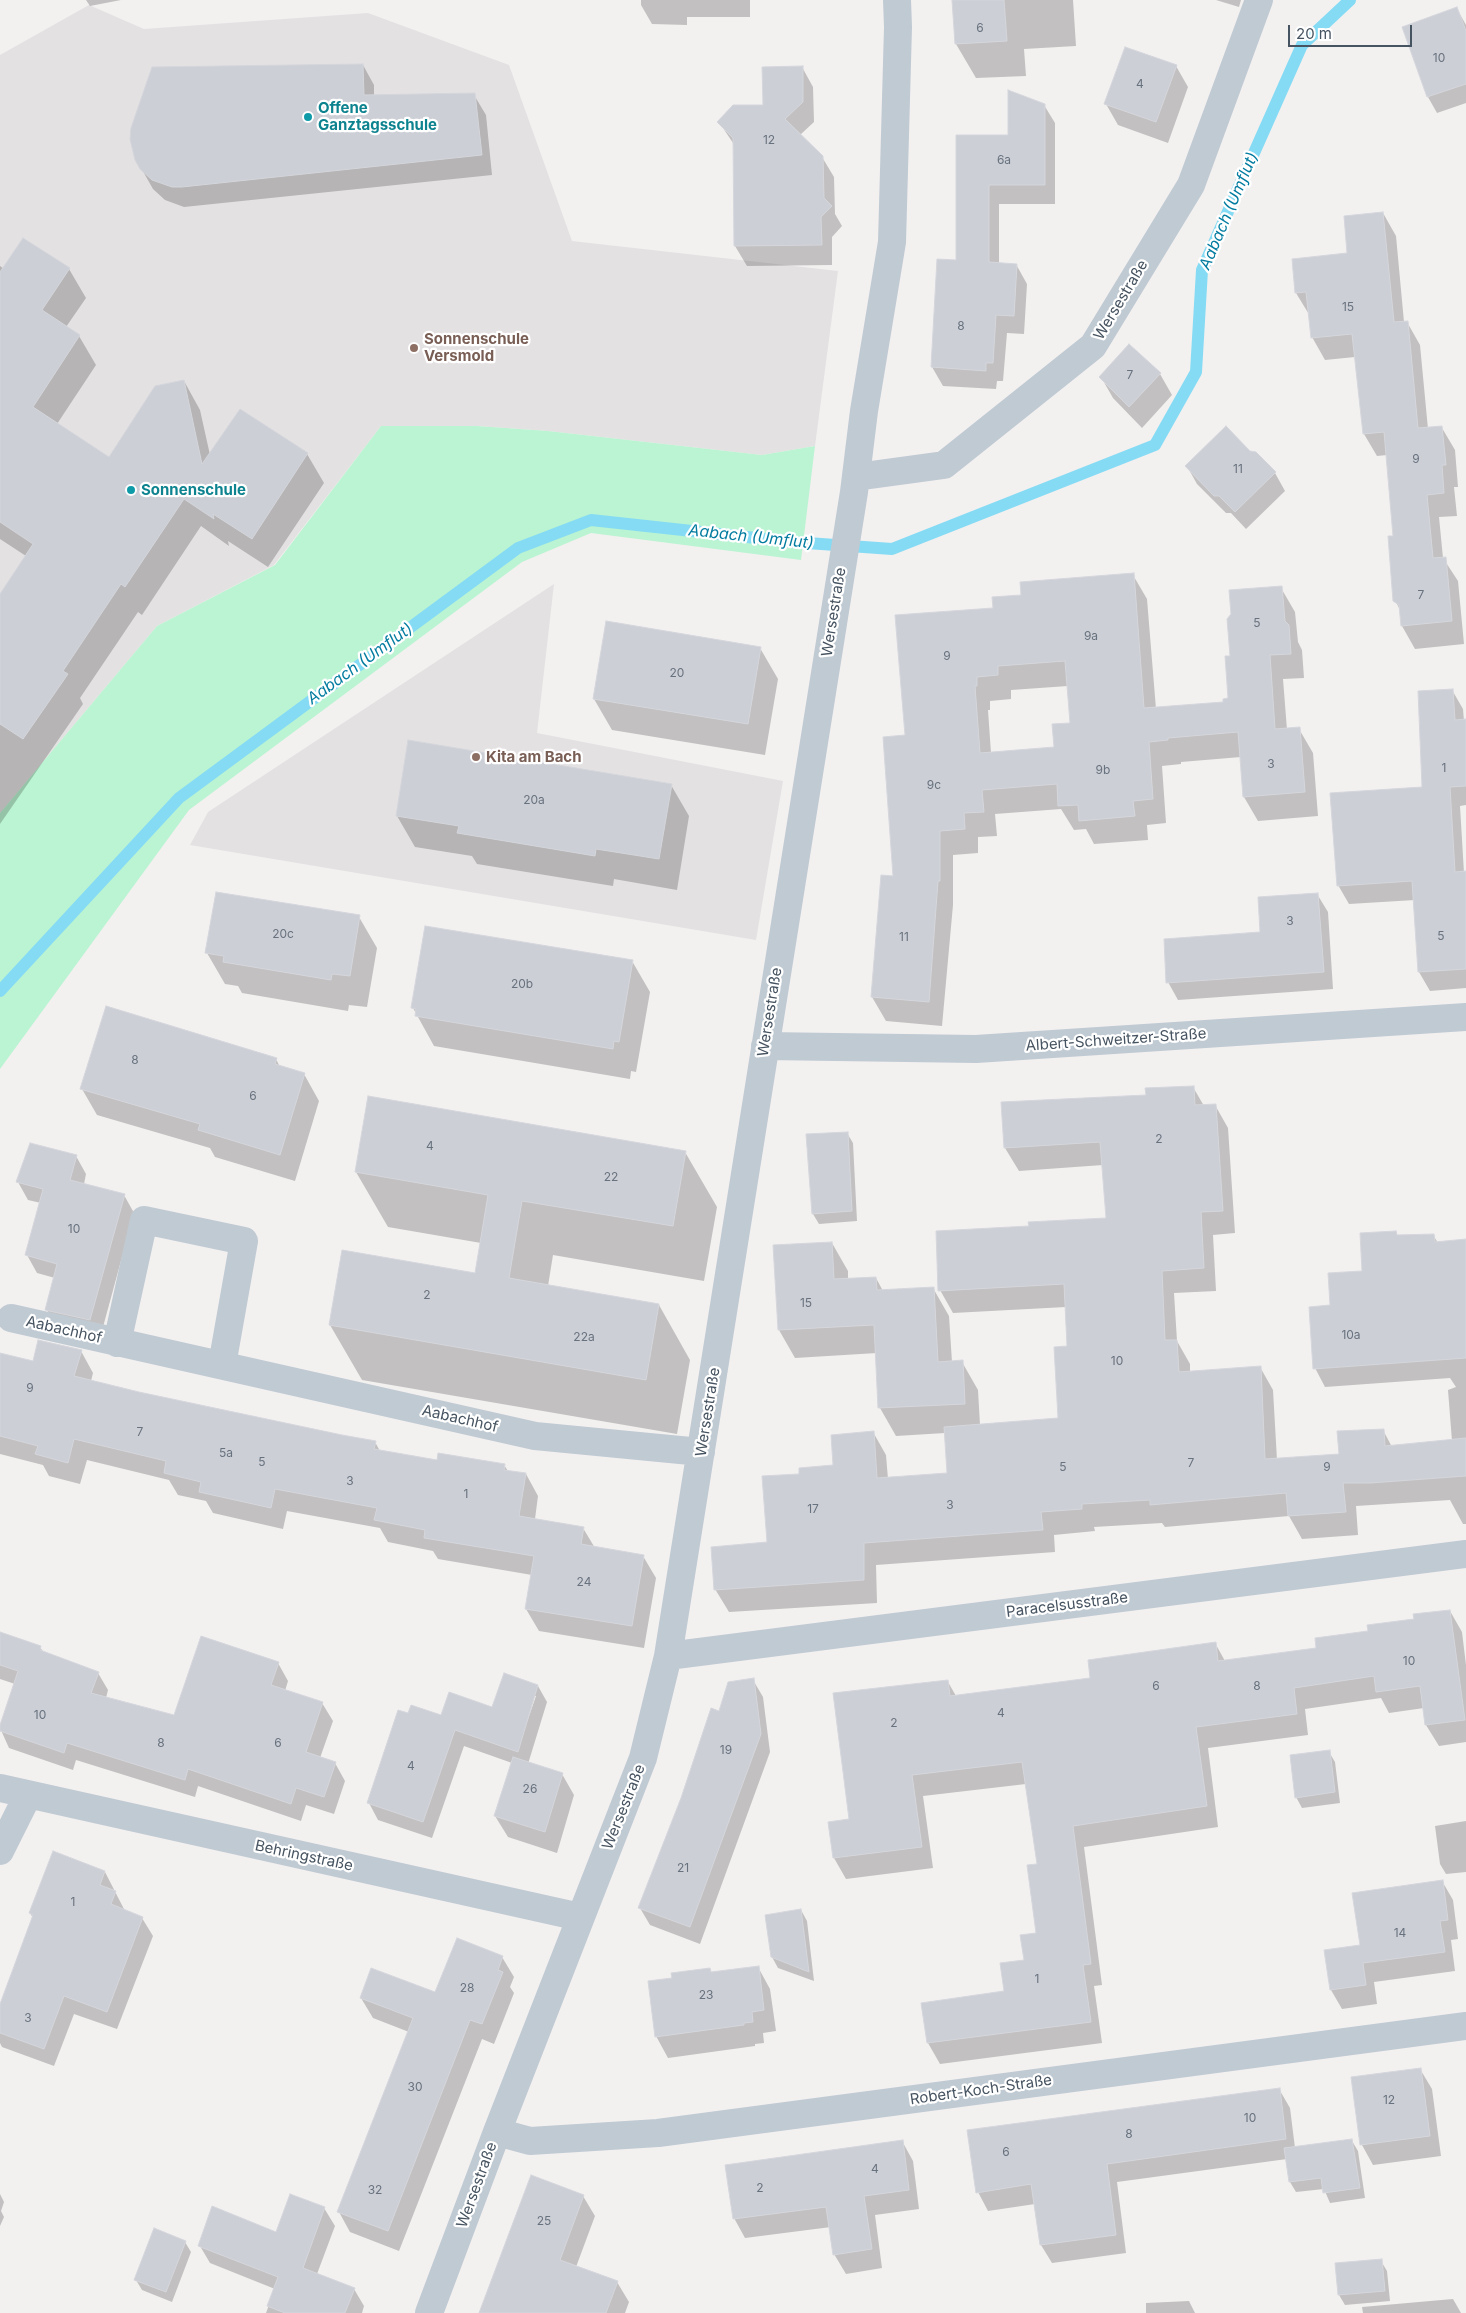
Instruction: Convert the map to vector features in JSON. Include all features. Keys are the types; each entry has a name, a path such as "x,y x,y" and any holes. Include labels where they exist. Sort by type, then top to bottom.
{"street":[{"name":"Wersestraße","path":"429,2313 497,2132 643,1758 668,1656 892,242 898,27 897,0"},
{"name":"Wersestraße","path":"855,485 944,465 1093,346 1191,185 1259,0"},
{"name":"Albert-Schweitzer-Straße","path":"765,1046 976,1049 1466,1017"},
{"name":"Aabachhof","path":"117,1342 144,1220 244,1241 222,1364"},
{"name":"Aabachhof","path":"11,1318 222,1364 534,1436 701,1452"},
{"name":"Paracelsusstraße","path":"668,1656 1466,1554"},
{"name":"Behringstraße","path":"0,1788 580,1917"},
{"path":"0,1851 28,1795"},
{"name":"Robert-Koch-Straße","path":"497,2132 530,2141 658,2133 1466,2026"}],"shaded area":[{"name":"Sonnenschule Versmold","path":"89,5 144,29 368,13 509,65 572,241 838,271 815,446 762,455 548,431 477,426 381,426 274,565 157,626 0,813 0,55"},
{"name":"Kita am Bach","path":"554,584 537,733 783,781 756,940 190,845 208,812"}],"green space":[{"path":"381,426 477,426 548,431 762,455 815,446 801,560 591,533 522,562 189,810 0,1069 0,813 157,626 275,565"}],"building":[{"path":"952,0 1004,0 1007,41 955,44"},
{"path":"1457,7 1466,31 1466,84 1427,97 1402,27"},
{"path":"1125,47 1177,65 1156,122 1104,104"},
{"name":"Offene Ganztagsschule","path":"363,64 364,95 475,93 482,155 182,187 172,187 152,180 140,169 135,160 130,139 131,128 152,67"},
{"path":"803,66 803,102 785,119 823,156 824,198 832,206 821,217 822,245 734,246 733,138 717,122 733,105 763,105 762,67"},
{"path":"1008,90 1045,104 1045,185 989,185 989,262 1017,264 1014,316 996,315 993,363 986,363 986,371 931,367 937,259 956,260 956,135 1008,135"},
{"path":"1383,212 1394,322 1408,321 1418,428 1442,426 1446,465 1442,465 1444,493 1427,495 1433,558 1446,557 1452,621 1401,626 1399,605 1393,601 1388,536 1393,536 1384,432 1363,434 1352,334 1311,338 1306,292 1295,293 1292,259 1347,253 1344,216"},
{"name":"Sonnenschule","path":"23,238 70,268 42,310 80,335 33,407 109,457 155,386 184,380 202,464 240,409 308,453 252,539 213,514 214,519 184,499 125,587 121,584 63,671 68,674 23,739 0,724 0,594 33,544 0,522 0,272"},
{"path":"1129,344 1161,373 1129,407 1099,377"},
{"path":"1226,426 1250,451 1256,452 1276,472 1235,512 1219,496 1214,496 1185,466"},
{"path":"1134,573 1144,708 1223,702 1223,699 1228,698 1225,656 1230,656 1227,619 1231,614 1229,590 1282,586 1285,621 1289,625 1291,654 1270,655 1275,729 1300,727 1305,792 1243,797 1238,732 1168,738 1168,740 1149,742 1153,799 1133,801 1135,816 1079,821 1078,805 1058,806 1057,784 982,790 984,812 964,813 965,829 940,831 940,881 938,881 929,1002 871,997 881,875 893,876 883,737 905,735 895,615 993,608 992,597 1021,595 1020,582","holes":["1065,661 1070,723 1052,724 1054,747 980,753 975,686 977,686 977,677 998,675 998,666"]},
{"path":"606,621 761,647 748,724 593,699"},
{"path":"1453,689 1455,720 1466,719 1466,786 1450,787 1455,872 1466,871 1466,969 1418,972 1412,881 1337,886 1330,793 1422,787 1418,691"},
{"path":"408,740 672,784 659,859 596,849 595,856 457,833 459,826 396,816"},
{"path":"216,892 360,915 350,976 332,974 331,980 223,962 224,956 205,953"},
{"path":"1318,893 1324,972 1166,983 1164,939 1260,932 1258,897"},
{"path":"425,926 633,960 619,1042 614,1041 613,1049 415,1016 416,1009 411,1008"},
{"path":"106,1006 277,1058 275,1064 305,1073 280,1155 198,1130 200,1124 80,1089"},
{"path":"1194,1086 1195,1105 1216,1104 1223,1211 1201,1212 1204,1268 1162,1271 1165,1340 1177,1340 1179,1372 1261,1366 1265,1459 1339,1454 1337,1431 1384,1429 1385,1446 1466,1438 1466,1476 1370,1483 1343,1483 1346,1512 1288,1516 1286,1493 1150,1505 1150,1500 1082,1504 1082,1509 1041,1512 1043,1530 864,1543 864,1580 714,1590 711,1547 767,1542 762,1476 799,1474 799,1468 833,1465 831,1435 874,1431 877,1478 947,1473 944,1427 1058,1418 1054,1347 1067,1346 1064,1284 938,1291 936,1231 1029,1226 1028,1222 1106,1218 1100,1142 1004,1148 1001,1102 1146,1095 1145,1088"},
{"path":"368,1096 686,1151 673,1226 522,1201 509,1278 659,1304 646,1380 329,1325 342,1250 475,1273 488,1195 355,1172"},
{"path":"848,1132 852,1211 812,1214 806,1134"},
{"path":"30,1143 77,1155 70,1180 125,1194 90,1320 45,1310 57,1264 25,1255 43,1189 16,1182"},
{"path":"1396,1231 1397,1235 1434,1234 1435,1242 1466,1239 1466,1358 1313,1369 1309,1307 1330,1305 1328,1273 1362,1271 1360,1233"},
{"path":"832,1242 834,1279 876,1277 877,1290 934,1287 938,1362 963,1360 965,1404 878,1408 874,1325 778,1330 773,1245"},
{"path":"38,1340 82,1350 74,1376 139,1392 376,1441 374,1449 437,1460 438,1453 505,1464 504,1470 526,1473 519,1516 584,1527 581,1544 644,1555 632,1626 525,1609 534,1556 424,1538 425,1530 374,1520 377,1508 275,1489 271,1508 199,1492 201,1482 164,1473 166,1461 74,1439 68,1463 35,1454 38,1446 0,1436 0,1353 33,1361"},
{"path":"1450,1610 1465,1720 1425,1725 1420,1686 1376,1692 1374,1676 1294,1688 1297,1714 1196,1727 1207,1806 1073,1826 1091,1964 1083,1965 1091,2022 927,2043 921,2003 1004,1991 1000,1963 1024,1960 1020,1935 1036,1933 1027,1865 1037,1864 1022,1762 912,1775 922,1847 833,1858 828,1822 849,1819 833,1693 948,1680 950,1696 1090,1678 1088,1660 1216,1642 1218,1661 1316,1648 1315,1638 1368,1631 1367,1625 1414,1619 1413,1614"},
{"path":"0,1632 41,1646 40,1650 99,1672 91,1693 174,1715 201,1636 279,1662 271,1685 323,1702 306,1752 336,1762 324,1797 296,1788 291,1804 188,1769 185,1780 67,1743 64,1753 0,1731 0,1725 18,1671 0,1665"},
{"path":"504,1673 538,1685 518,1752 455,1730 423,1822 367,1803 398,1710 408,1713 411,1705 441,1715 449,1692 492,1707"},
{"path":"754,1678 761,1734 690,1927 638,1908 681,1798 711,1708 719,1711 728,1682"},
{"path":"1330,1750 1335,1792 1295,1798 1290,1755"},
{"path":"513,1757 563,1773 545,1832 494,1816"},
{"path":"53,1851 105,1871 100,1885 116,1891 111,1904 143,1917 107,2012 64,1996 44,2049 0,2033 0,2004 33,1915 29,1913"},
{"path":"1443,1880 1448,1920 1440,1921 1445,1952 1363,1963 1366,1985 1330,1990 1324,1950 1360,1945 1352,1893"},
{"path":"801,1909 809,1972 771,1957 765,1915"},
{"path":"457,1938 503,1956 498,1970 503,1972 482,2024 470,2020 388,2231 337,2212 413,2018 360,1998 371,1968 435,1992"},
{"path":"759,1966 764,2010 752,2012 753,2022 744,2023 744,2025 655,2037 648,1981 672,1978 671,1973 710,1968 711,1972"},
{"path":"1421,2068 1430,2136 1360,2145 1351,2077"},
{"path":"1280,2088 1286,2139 1107,2164 1116,2235 1040,2245 1031,2184 976,2193 967,2130"},
{"path":"1352,2139 1360,2188 1323,2193 1321,2178 1289,2182 1284,2148"},
{"path":"903,2140 909,2190 864,2196 872,2249 833,2255 826,2207 733,2219 725,2165"},
{"path":"531,2175 584,2195 560,2260 618,2281 606,2313 479,2313"},
{"path":"290,2194 325,2207 303,2268 355,2288 345,2313 285,2313 267,2306 278,2277 198,2246 212,2206 276,2232"},
{"path":"154,2228 186,2241 166,2292 134,2280"},
{"path":"1382,2259 1385,2291 1338,2295 1335,2263"}],"waterway":[{"name":"Aabach (Umflut)","path":"0,991 179,798 518,548 591,520 793,542 892,549 1155,445 1196,372 1202,270 1302,45 1350,0"}],"place":[{"name":"Offene Ganztagsschule","path":"308,117"},
{"name":"Sonnenschule Versmold","path":"414,348"},
{"name":"Sonnenschule","path":"131,490"},
{"name":"Kita am Bach","path":"476,757"}]}
